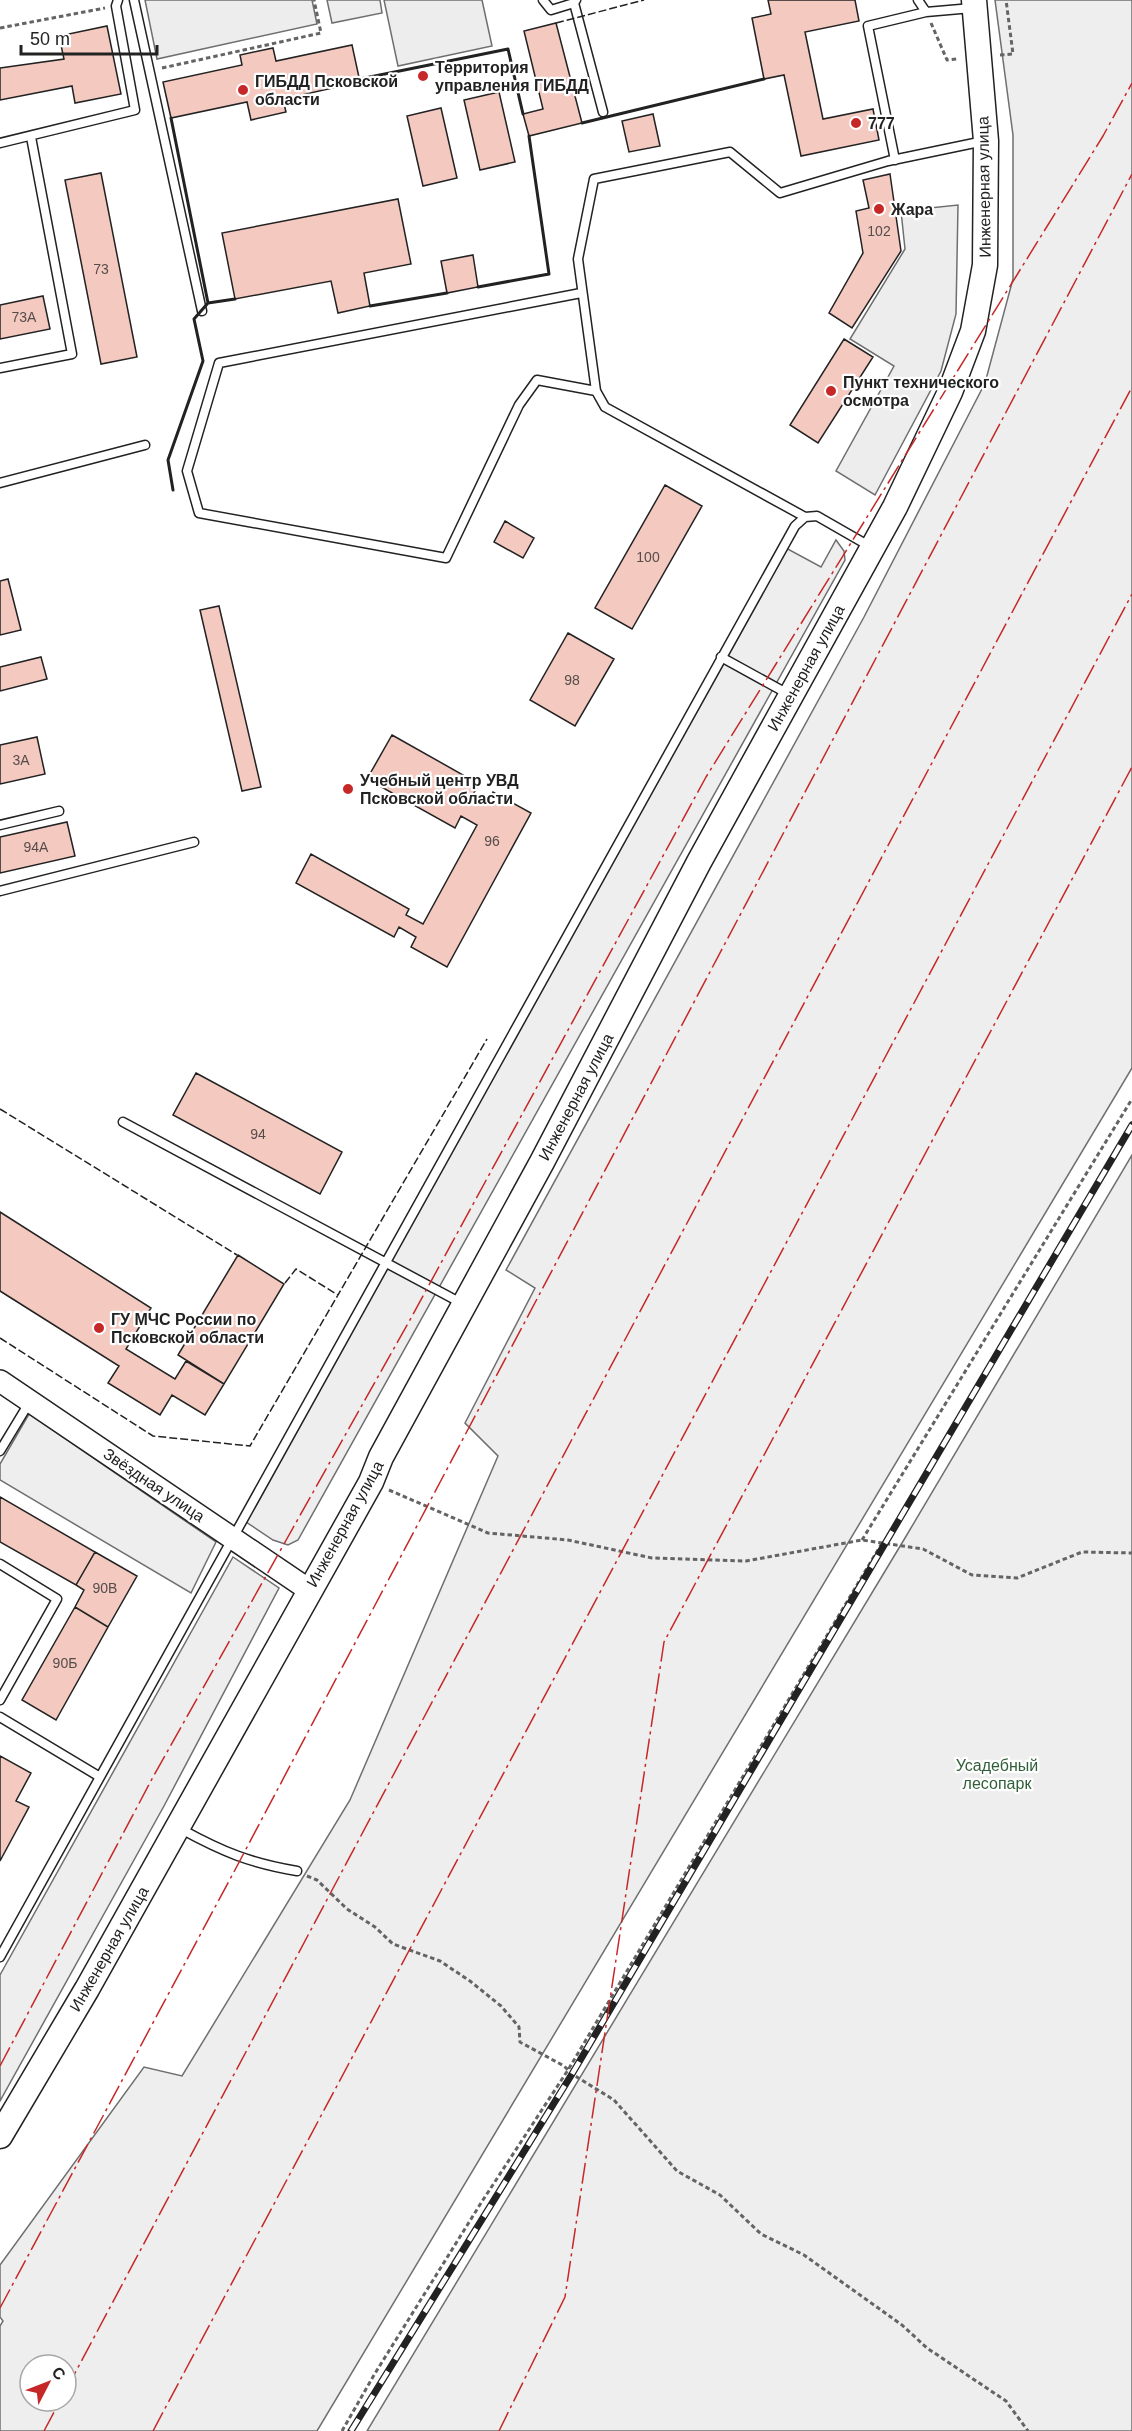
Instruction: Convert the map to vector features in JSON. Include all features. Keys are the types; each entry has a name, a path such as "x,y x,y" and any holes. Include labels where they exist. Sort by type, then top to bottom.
{"main road":[{"name":"Инженерная улица","path":"0,2136 87,1989 371,1482 381,1457 790,695 895,507 950,392 973,332 985,265 986,141 972,3"}],"street":[{"name":"Звёздная улица","path":"0,1381 309,1590"}],"lane":[{"path":"134,0 202,311"},
{"path":"543,0 550,10 575,2 603,112"},
{"path":"918,0 926,12"},
{"path":"0,143 135,110 117,3"},
{"path":"895,160 868,26 972,3"},
{"path":"0,368 72,354 31,137"},
{"path":"872,548 817,516 805,517 624,420 605,407 596,391 578,259 594,179 730,152 780,193 895,160 986,141"},
{"path":"581,293 219,363 187,471 199,513 446,558 519,405 537,380 596,391"},
{"path":"0,483 145,445"},
{"path":"0,1957 387,1262 720,657 795,526 805,517"},
{"path":"720,657 790,695"},
{"path":"0,825 59,810"},
{"path":"0,891 194,842"},
{"path":"123,1122 464,1304"},
{"path":"0,1451 30,1401"},
{"path":"0,1564 57,1599 0,1700"},
{"path":"0,1717 100,1778"},
{"path":"178,1827 224,1852 260,1865 297,1871"}],"path":[{"path":"150,71 321,33 314,0"},
{"path":"0,28 117,3"},
{"path":"862,1540 1132,1099"},
{"path":"371,1482 488,1533 568,1540 652,1558 746,1561 862,1540 923,1549 972,1575 1017,1578 1082,1552 1132,1552"},
{"path":"342,2431 455,2244 568,2070 882,1543"},
{"path":"297,1871 317,1880 347,1909 375,1927 393,1944 440,1961 470,1981 501,2006 519,2028 520,2043 568,2070 614,2100 677,2171 720,2195 761,2234 804,2254 902,2325 927,2348 1006,2401 1028,2431"}],"green space":[{"path":"327,0 380,0 382,13 332,23"},
{"path":"995,0 1132,0 1132,1068 317,2431 0,2431 0,2326 3,2321 0,2317 0,2265 144,2067 182,2076 350,1800 498,1456 465,1423 535,1288 506,1270 864,617 985,383 1013,279 1013,135"},
{"path":"836,540 844,551 845,560 298,1540 288,1545 273,1540 243,1520 786,548 821,567"},
{"name":"Усадебный лесопарк","path":"1132,1155 1132,2431 367,2431 905,1538"},
{"path":"29,1414 216,1542 191,1593 0,1480 0,1464"},
{"path":"233,1557 279,1588 164,1806 0,2101 0,1975"}],"shaded area":[{"path":"145,0 312,0 317,24 157,59"},
{"path":"384,0 482,0 492,46 398,66"},
{"path":"958,205 956,314 941,371 875,495 836,471 894,366 850,339 905,249 901,211"}],"building":[{"path":"768,0 855,0 859,21 805,32 823,119 873,109 879,140 801,156 784,75 764,79 752,18 771,14"},
{"path":"556,23 582,123 529,136 523,114 543,109 524,31"},
{"path":"107,26 121,94 75,103 72,86 0,100 0,68 64,59 59,36"},
{"name":"ГИБДД Псковской области","path":"352,45 360,82 283,99 286,112 251,120 247,102 171,118 163,82 242,65 240,55 273,48 276,61"},
{"path":"499,92 515,162 480,170 464,100"},
{"path":"441,108 457,178 423,186 407,116"},
{"path":"653,114 660,146 629,152 622,121"},
{"path":"101,173 137,357 101,364 65,180"},
{"path":"890,174 901,251 852,328 829,313 863,253 856,211 869,208 863,180"},
{"path":"398,199 411,264 364,273 370,306 338,313 331,281 235,299 222,233"},
{"path":"473,255 478,287 447,293 441,261"},
{"path":"43,296 50,329 0,339 0,305"},
{"name":"Пункт технического осмотра","path":"844,339 873,357 818,443 790,425"},
{"path":"665,485 702,506 632,629 595,608"},
{"path":"505,521 534,538 523,558 494,542"},
{"path":"8,579 21,630 0,635 0,581"},
{"path":"219,606 261,787 242,791 200,610"},
{"path":"568,633 614,659 575,726 530,700"},
{"path":"41,657 47,679 0,691 0,667"},
{"path":"392,735 479,784 472,796 487,804 493,792 531,813 447,967 411,947 416,937 399,927 394,937 296,883 311,854 409,909 406,915 423,924 477,825 461,816 455,828 367,779"},
{"path":"37,737 45,774 0,784 0,745"},
{"path":"67,822 75,856 0,873 0,837"},
{"path":"196,1073 342,1152 320,1194 173,1115"},
{"name":"ГУ МЧС России по Псковской области","path":"0,1212 151,1308 126,1349 175,1379 186,1361 224,1384 205,1415 172,1395 160,1415 108,1383 119,1366 0,1291"},
{"path":"238,1255 284,1284 224,1384 178,1355"},
{"path":"0,1497 95,1552 76,1585 0,1542"},
{"path":"95,1552 137,1576 108,1627 75,1607 84,1590 76,1585"},
{"path":"75,1607 108,1627 56,1720 22,1700"},
{"path":"0,1756 31,1773 16,1801 29,1807 0,1861"}],"railway":[{"path":"351,2431 572,2074 1132,1125"}],"fence":[{"path":"556,23 644,0"},
{"path":"0,1338 153,1436 250,1446 487,1039"},
{"path":"0,1109 237,1255"},
{"path":"285,1283 296,1269 338,1295"}],"wall":[{"path":"360,79 508,49 523,114"},
{"path":"582,123 764,79"},
{"path":"171,118 208,303 235,299"},
{"path":"478,287 549,274 529,136"},
{"path":"370,306 447,293"},
{"path":"173,490 168,460 203,361 194,319 208,303"}],"power":[{"path":"0,2066 153,1777 411,1318 706,777 1103,136 1132,83"},
{"path":"0,2308 236,1868 1132,174"},
{"path":"78,2367 1132,387"},
{"path":"153,2431 1132,594"},
{"path":"499,2431 565,2297 664,1642 1132,767"},
{"path":"44,2431 54,2413"}],"place":[{"name":"Территория управления ГИБДД","path":"423,76"},
{"name":"ГИБДД Псковской области","path":"243,90"},
{"name":"777","path":"856,123"},
{"name":"Жара","path":"879,209"},
{"name":"Пункт технического осмотра","path":"831,391"},
{"name":"Учебный центр УВД Псковской области","path":"348,789"},
{"name":"ГУ МЧС России по Псковской области","path":"99,1328"}]}
